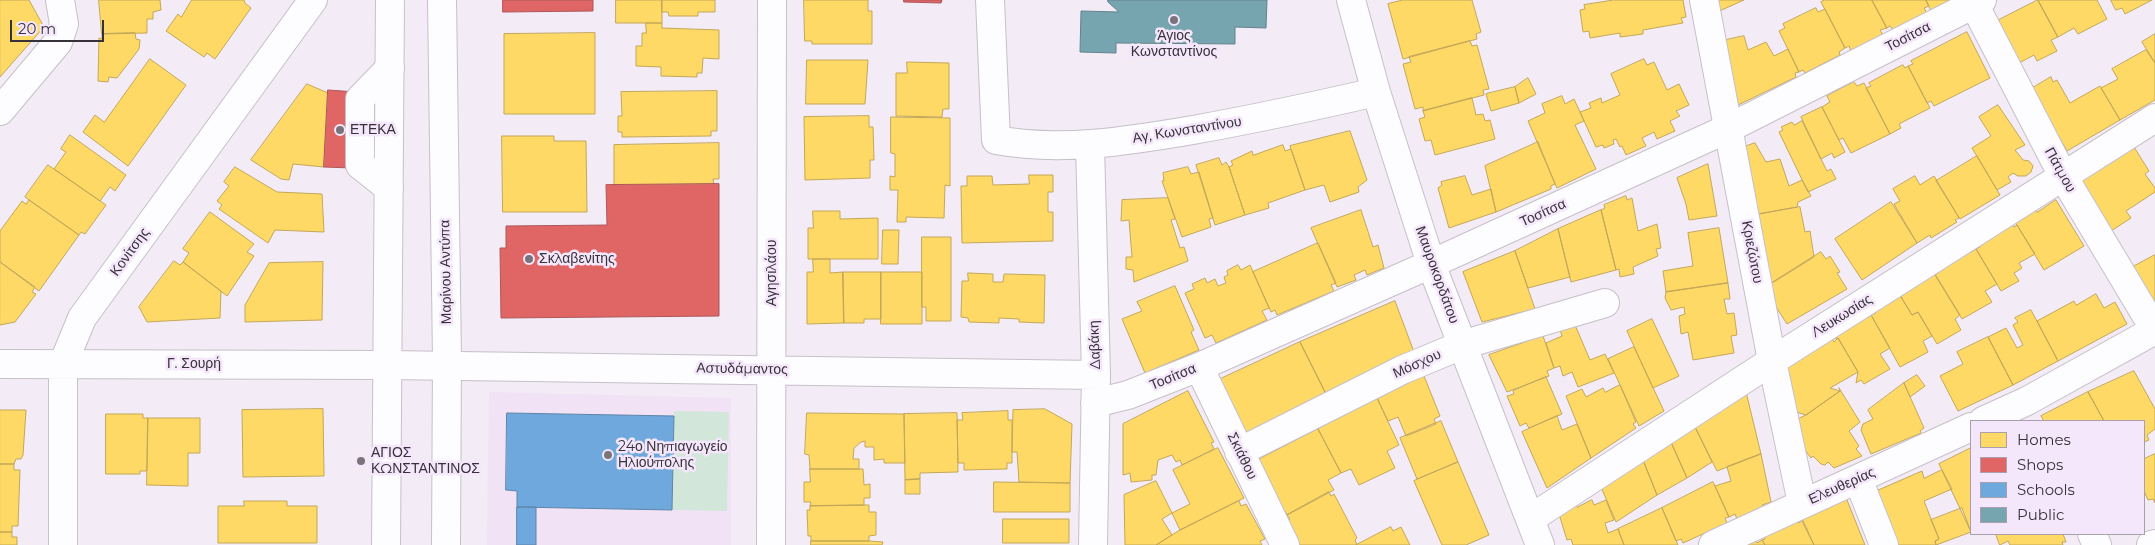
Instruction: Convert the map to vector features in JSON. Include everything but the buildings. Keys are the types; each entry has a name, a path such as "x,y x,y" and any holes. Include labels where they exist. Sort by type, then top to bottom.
{"street":[{"path":"0,111 58,42 64,24 60,0"},
{"name":"Κονίτσης","path":"63,545 63,364 82,318 313,0"},
{"path":"386,545 390,0"},
{"name":"Μαρίνου Αντύπα","path":"442,0 447,365 446,545"},
{"name":"Αγησιλάου","path":"771,545 772,0"},
{"name":"Αγ, Κωνσταντίνου","path":"990,0 996,140 1012,143 1090,145 1145,138 1265,117 1376,92"},
{"name":"Μαυροκορδάτου","path":"1350,0 1376,92 1431,264 1540,545"},
{"name":"Κριεζώτου","path":"1704,0 1772,360 1802,503"},
{"name":"Τοσίτσα","path":"1095,404 1128,395 1199,367 1431,264 1728,128 1978,2"},
{"name":"Πάτμου","path":"1978,2 2063,176 2155,330"},
{"name":"Λευκωσίας","path":"1530,519 1772,360 2155,118"},
{"name":"Δαβάκη","path":"1090,145 1096,375 1093,545"},
{"name":"Μόσχου","path":"1239,452 1402,370 1462,345 1605,303"},
{"path":"1988,420 2032,411 2155,330"},
{"name":"Γ. Σουρή","path":"0,364 388,365"},
{"name":"Αστυδάμαντος","path":"388,365 1096,375"},
{"name":"Σκιάθου","path":"1199,367 1285,545"},
{"name":"Ελευθερίας","path":"1713,545 1970,427"},
{"path":"1858,479 1884,545"},
{"path":"2151,545 2155,544"}],"shaded area":[{"path":"489,392 731,398 731,545 487,545"}],"green space":[{"path":"674,411 729,412 727,511 672,510"}],"place":[{"name":"Άγιος Κωνσταντίνος","path":"1174,20"},
{"name":"ΕΤΕΚΑ","path":"340,130"},
{"name":"Σκλαβενίτης","path":"529,259"},
{"name":"24ο Νηπιαγωγείο Ηλιούπολης","path":"608,455"},
{"name":"ΑΓΙΟΣ ΚΩΝΣΤΑΝΤΙΝΟΣ","path":"361,461"}]}
